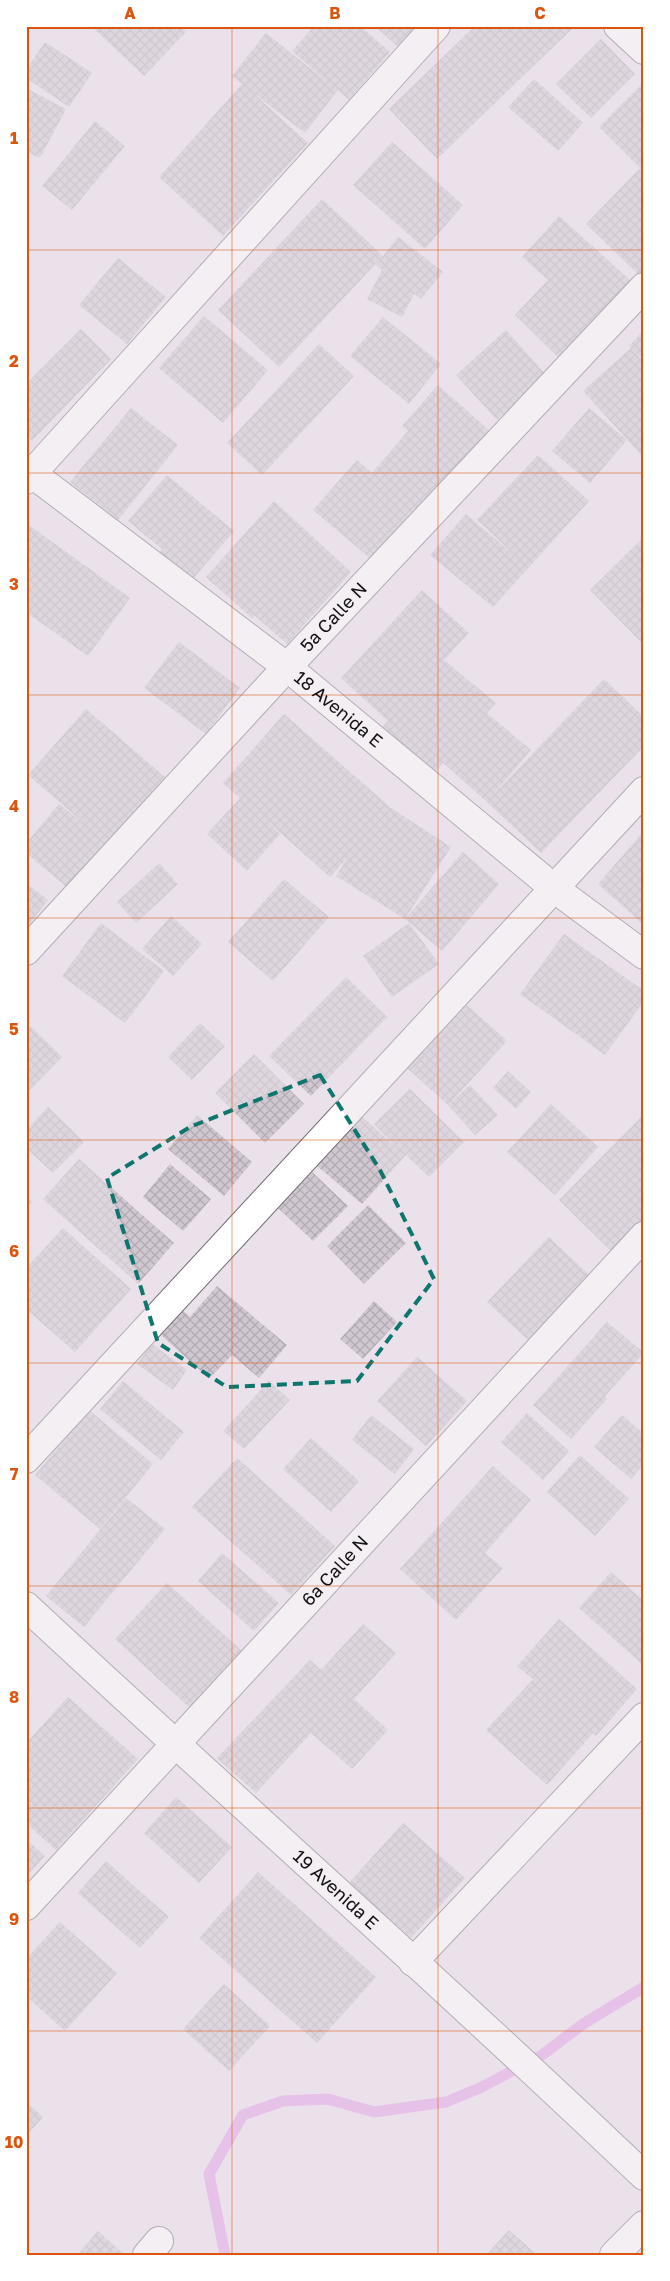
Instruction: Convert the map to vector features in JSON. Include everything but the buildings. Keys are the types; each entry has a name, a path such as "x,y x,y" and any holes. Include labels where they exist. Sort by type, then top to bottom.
{"street":[{"path":"28,475 436,26"},
{"path":"618,26 644,50"},
{"name":"5a Calle N","path":"26,951 287,667 644,287"},
{"name":"18 Avenida E","path":"28,475 287,667 555,888 644,955"},
{"path":"26,1459 644,791"},
{"name":"6a Calle N","path":"26,1906 644,1236"},
{"name":"19 Avenida E","path":"26,1606 534,2071 644,2176"},
{"path":"413,1962 644,1718"},
{"path":"614,2255 644,2225"}],"highlighted area":[{"path":"320,1075 380,1170 434,1279 357,1381 227,1387 158,1343 107,1178 190,1127"}],"waterway":[{"path":"225,2255 209,2174 243,2115 283,2101 328,2099 374,2112 446,2102 482,2087 542,2055 583,2024 644,1987"}]}
